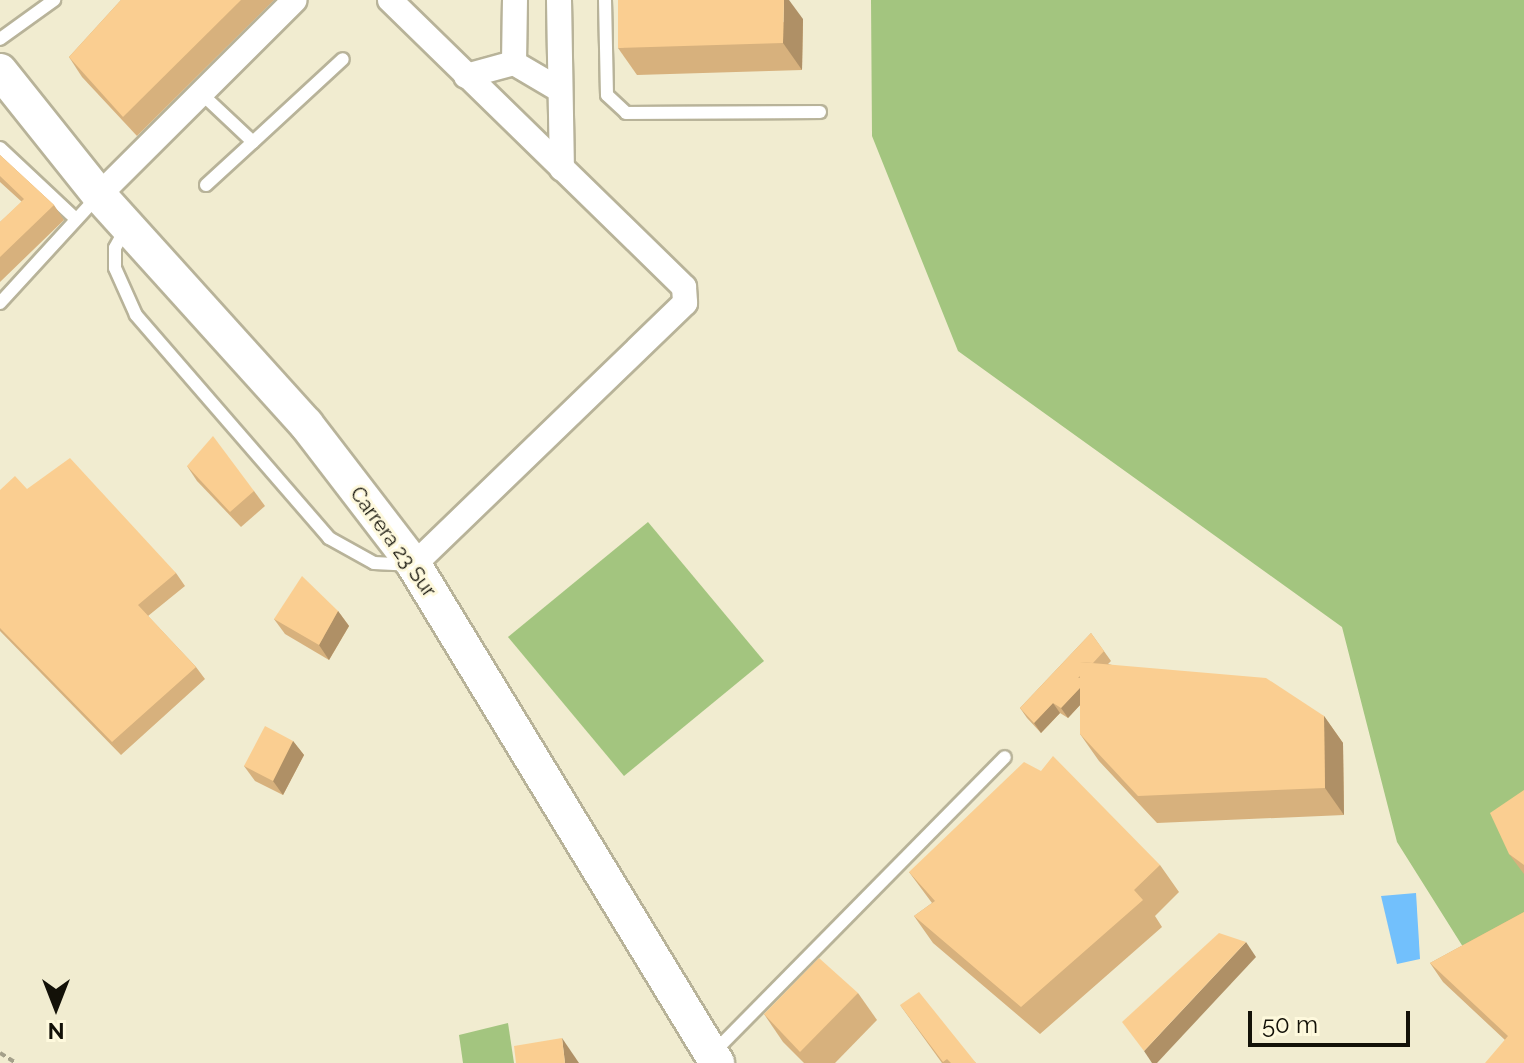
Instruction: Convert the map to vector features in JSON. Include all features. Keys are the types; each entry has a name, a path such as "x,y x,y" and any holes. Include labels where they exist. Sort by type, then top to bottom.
{"main road":[{"name":"Carrera 23 Sur","path":"0,71 87,207 128,225 306,424 414,565 712,1060"}],"street":[{"path":"87,207 204,96 295,0"},
{"path":"390,0 684,287 685,303 414,565"},
{"path":"514,63 515,0"},
{"path":"559,0 562,169"},
{"path":"466,76 514,63 560,90"}],"lane":[{"path":"0,39 54,0"},
{"path":"605,0 607,95 626,113 820,112"},
{"path":"206,185 343,59"},
{"path":"204,96 253,142"},
{"path":"0,148 87,207 0,303"},
{"path":"128,225 115,248 115,268 136,315 329,538 374,563 414,565"},
{"path":"712,1060 1005,757"}],"path":[{"path":"0,1053 16,1063"}],"green space":[{"path":"871,0 1524,0 1524,987 1475,966 1397,842 1342,627 958,351 872,136"},
{"path":"648,522 764,661 624,776 508,637"},
{"path":"508,1023 514,1063 463,1063 459,1035"}],"water":[{"path":"1416,893 1420,959 1397,964 1381,896"}],"building":[{"path":"121,0 241,0 123,117 69,57"},
{"path":"618,0 784,0 783,43 618,48"},
{"path":"0,155 54,205 0,257 0,222 24,199 0,176"},
{"path":"213,436 254,491 230,512 187,466"},
{"path":"70,458 176,573 138,605 196,667 112,742 0,628 0,490 15,476 27,489"},
{"path":"302,576 338,611 319,645 274,619"},
{"path":"1091,633 1104,651 1093,663 1080,662 1080,688 1061,708 1053,703 1034,723 1020,708"},
{"path":"1080,662 1266,678 1324,716 1325,788 1138,796 1080,734"},
{"path":"265,726 293,741 273,781 244,766"},
{"path":"1053,756 1160,865 1134,890 1143,900 1021,1007 914,916 935,901 909,872 1024,762 1041,771"},
{"path":"1524,790 1524,865 1509,854 1490,813"},
{"path":"1524,912 1524,1063 1485,1063 1508,1036 1430,963"},
{"path":"1219,933 1246,942 1144,1051 1122,1022"},
{"path":"819,958 858,993 800,1052 764,1014"},
{"path":"919,992 976,1063 951,1063 947,1059 943,1062 900,1005"},
{"path":"562,1038 565,1063 516,1063 514,1046"}]}
